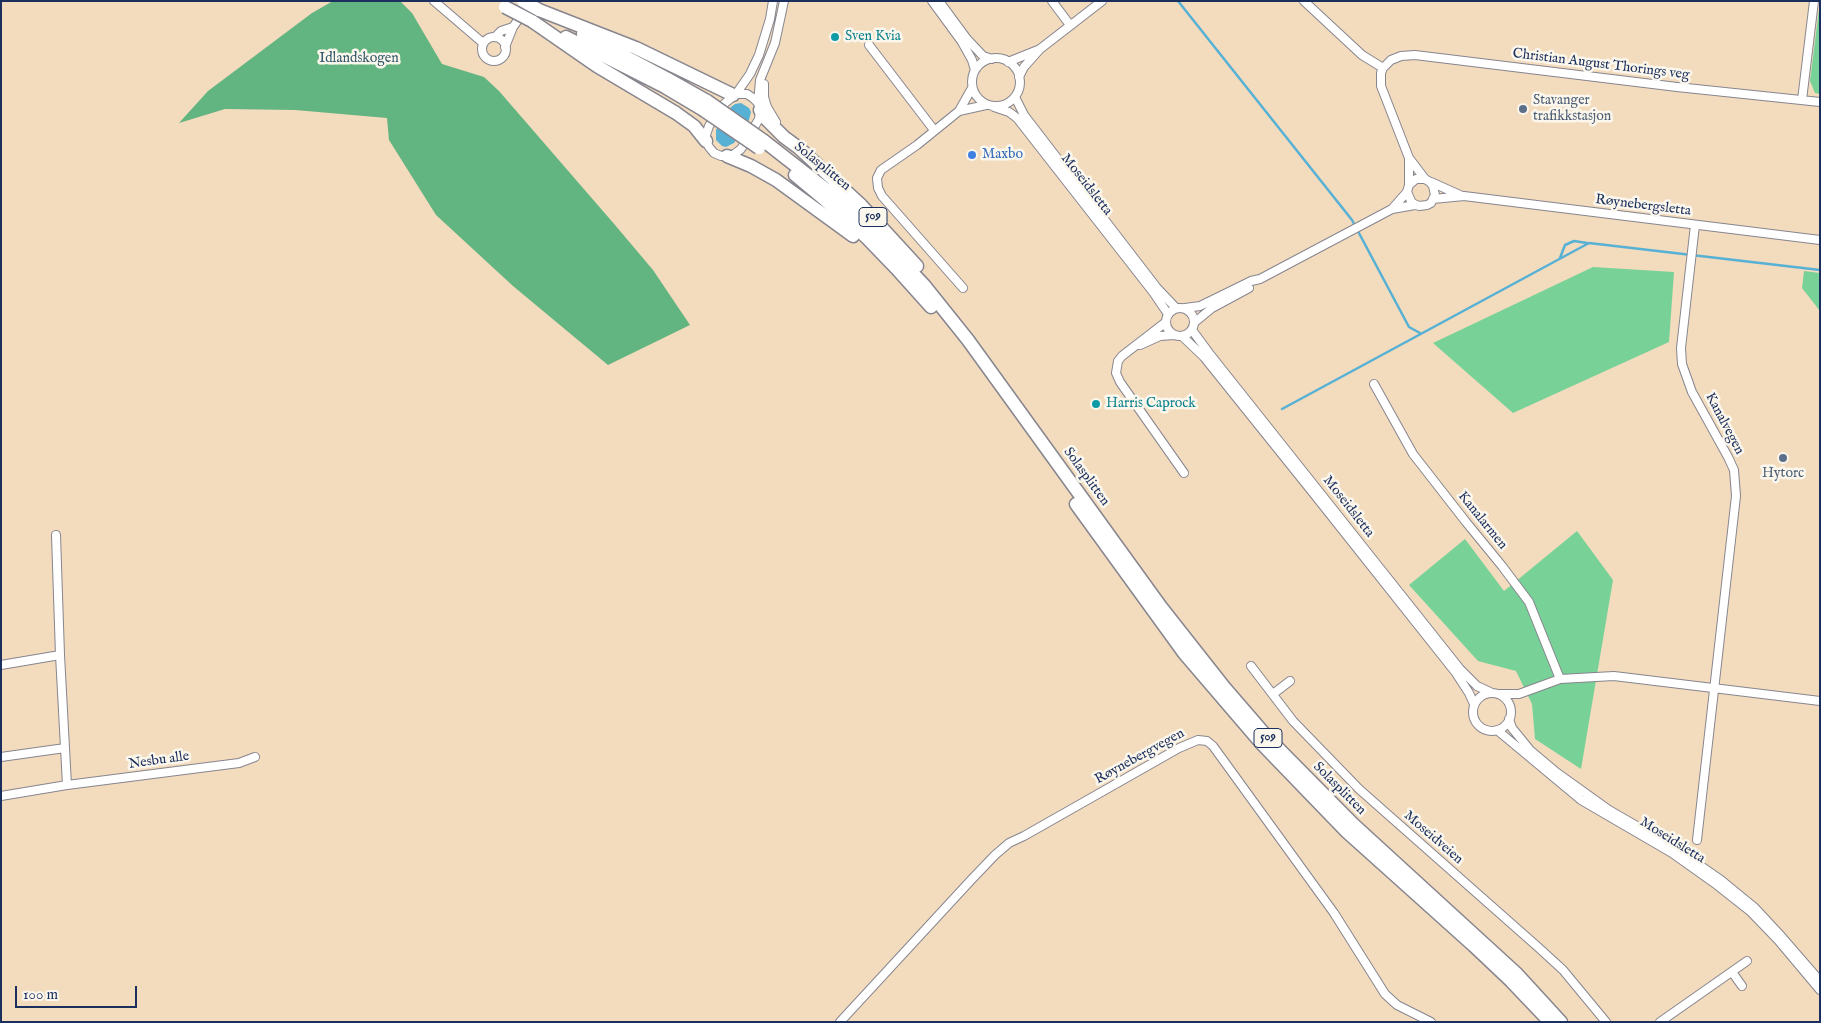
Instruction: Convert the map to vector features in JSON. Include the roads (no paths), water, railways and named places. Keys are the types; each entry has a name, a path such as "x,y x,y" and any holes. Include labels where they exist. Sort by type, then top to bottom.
{"highway":[{"name":"509","path":"523,1 598,66 681,116 694,126 706,141"},
{"name":"509","path":"500,4 534,11 636,48 735,95"},
{"name":"Solasplitten","path":"534,11 668,78 704,106 762,144 832,194 874,232 924,285 968,340 1176,627 1268,738 1353,824 1518,974 1562,1022"},
{"name":"509","path":"759,106 766,119 776,130 799,148 862,205 912,260 964,327 968,340"},
{"name":"Solasplitten","path":"762,144 873,244 925,299 978,366 1153,611 1216,693 1309,794 1498,969 1550,1022"},
{"name":"509","path":"727,156 751,166 776,180 839,225 884,262 914,293 925,299"}],"street":[{"path":"434,1 483,44"},
{"path":"773,1 770,19 759,55 750,74 735,95 724,104 709,126 706,141 714,153 727,156 733,155 741,149 758,124 760,80 775,43 784,1"},
{"path":"932,1 962,42 975,70"},
{"path":"939,1 966,39 983,56 1008,62 1013,66 1019,77"},
{"path":"1052,1 1070,26"},
{"path":"959,111 1002,106 1009,103 1018,91 1019,77 1024,67 1040,49 1102,1"},
{"path":"1184,473 1120,382 1116,373 1118,361 1176,308 1185,308 1209,302 1251,281 1260,279 1392,209 1427,205 1433,199 1435,190 1409,158 1383,94 1380,80 1383,68 1362,55 1304,1"},
{"path":"1802,100 1814,1"},
{"path":"495,37 501,31 513,27 534,11"},
{"path":"506,47 503,41 495,37 488,38 483,44 483,55 492,60 500,58 505,52 513,27"},
{"path":"869,45 934,130"},
{"path":"1008,62 1040,49"},
{"name":"Christian August Thorings veg","path":"1383,68 1396,57 1414,55 1677,87 1820,102"},
{"path":"963,288 882,196 878,188 877,178 881,170 959,111 972,88 975,70 979,65 992,58"},
{"path":"766,67 764,88 767,107 780,127 799,148"},
{"path":"972,88 980,101 990,106"},
{"path":"735,95 747,94 759,106"},
{"name":"Moseidsletta","path":"1015,97 1024,115 1157,288 1176,308"},
{"name":"Moseidsletta","path":"990,106 1009,112 1017,118 1147,284 1167,318"},
{"path":"1409,158 1409,200 1415,205"},
{"path":"1392,209 1416,179 1428,180"},
{"name":"Røynebergsletta","path":"1428,180 1464,196"},
{"name":"Røynebergsletta","path":"1433,199 1464,196 1820,240"},
{"name":"Kanalvegen","path":"1695,225 1681,348 1682,364 1692,392 1734,470 1736,483 1715,688"},
{"path":"1131,348 1160,336 1188,334 1212,308 1254,285 1260,279"},
{"path":"1185,308 1192,314 1194,326"},
{"path":"1167,318 1168,330 1178,336"},
{"name":"Moseidsletta","path":"1194,326 1208,353 1460,669 1477,686 1490,692"},
{"name":"Moseidsletta","path":"1178,336 1204,357 1456,673 1474,704"},
{"name":"Kanalarmen","path":"1374,384 1413,454 1529,602 1560,679"},
{"path":"56,535 67,785"},
{"path":"1,665 60,655"},
{"name":"Moseidveien","path":"1251,666 1293,721 1359,789 1539,948 1562,970 1606,1022"},
{"path":"1527,691 1520,696 1506,725 1497,730 1487,730 1478,724 1473,715 1474,704 1481,696 1490,692 1519,694 1527,691 1560,679 1614,676 1820,701"},
{"path":"1273,694 1290,681"},
{"path":"1696,840 1715,688"},
{"path":"1500,694 1508,701 1510,715"},
{"name":"Moseidsletta","path":"1510,715 1512,728 1530,750 1556,772 1609,810 1687,856 1721,880 1747,902 1781,936 1820,981"},
{"name":"Moseidsletta","path":"1497,730 1581,800 1672,853 1750,911 1778,940 1820,990"},
{"name":"Røynebergvegen","path":"840,1022 972,879 1009,843 1179,748 1198,740 1207,741 1213,746 1334,913 1385,994 1398,1005 1430,1022"},
{"path":"1,757 64,748"},
{"name":"Nesbu alle","path":"1,796 67,785 239,762 254,757"},
{"path":"1660,1022 1747,961"},
{"path":"1732,972 1742,986"}],"water":[{"path":"741,103 749,108 751,112 749,120 734,143 726,147 722,146 716,140 716,130 731,107"}],"waterway":[{"path":"1178,1 1352,220 1409,327 1420,333"},
{"path":"1560,258 1565,245 1574,241 1587,243"},
{"path":"1282,409 1589,243 1820,270"}],"place":[{"name":"Sven Kvia","path":"835,37"},
{"name":"Stavanger trafikkstasjon","path":"1523,109"},
{"name":"Maxbo","path":"972,155"},
{"name":"Harris Caprock","path":"1096,404"},
{"name":"Hytorc","path":"1783,458"}],"park label":[{"name":"Idlandskogen","path":"359,59"}]}
